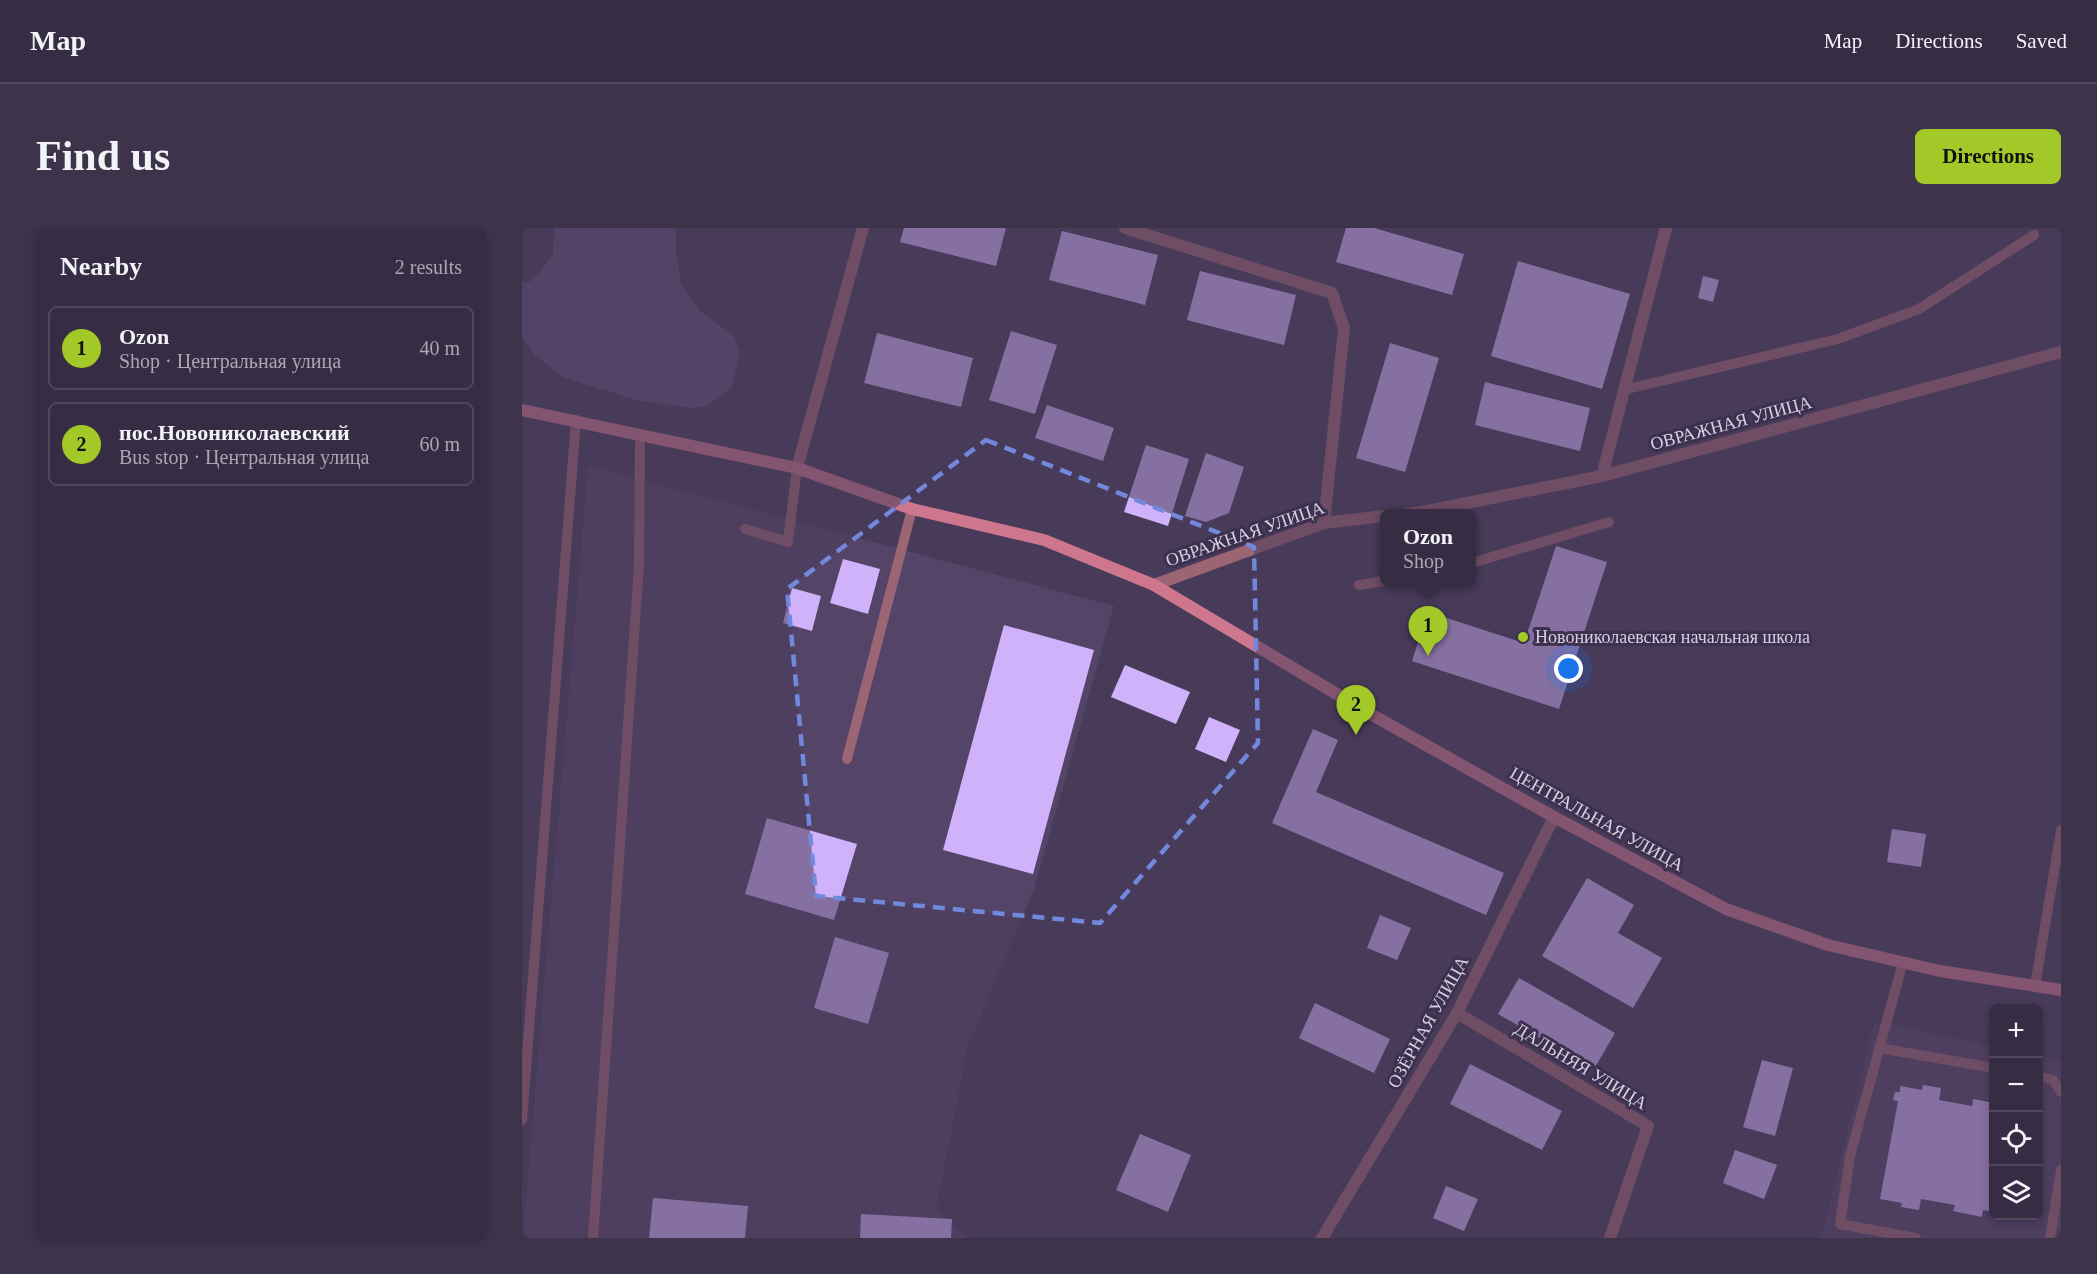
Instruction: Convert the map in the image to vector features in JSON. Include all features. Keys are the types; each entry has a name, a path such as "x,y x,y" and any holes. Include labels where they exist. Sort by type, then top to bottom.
{"main road":[{"name":"ЦЕНТРАЛЬНАЯ УЛИЦА","path":"522,410 797,468 912,508 1044,540 1154,585 1366,712 1554,817 1726,909 1828,945 1940,971 2061,990"}],"street":[{"path":"797,468 863,228"},
{"path":"1125,228 1332,294 1344,328 1324,523"},
{"path":"1602,476 1666,228"},
{"name":"ОВРАЖНАЯ УЛИЦА","path":"1442,509 1602,476 2061,352"},
{"name":"ОВРАЖНАЯ УЛИЦА","path":"1154,585 1324,523 1380,516"},
{"name":"ОЗЁРНАЯ УЛИЦА","path":"1322,1238 1457,1013 1554,817"},
{"name":"ДАЛЬНЯЯ УЛИЦА","path":"1457,1013 1648,1126 1610,1238"}],"lane":[{"path":"1623,390 1839,339 1919,309 2034,234"},
{"path":"522,1120 576,420"},
{"path":"593,1238 639,565 640,435"},
{"path":"745,529 788,542 797,468"},
{"path":"847,759 912,508"},
{"path":"1476,562 1609,522"},
{"path":"1359,585 1380,582"},
{"path":"2035,986 2061,830"},
{"path":"1903,962 1850,1156 1840,1224 1916,1238"},
{"path":"1879,1048 1989,1067"},
{"path":"2043,1077 2054,1080 2061,1092"},
{"path":"2050,1238 2061,1170"}],"highlighted area":[{"path":"986,440 1254,547 1258,743 1100,923 816,896 787,589"}],"shaded area":[{"path":"554,228 676,228 676,250 681,285 701,312 734,336 740,352 732,387 707,406 690,408 637,400 565,378 535,355 522,336 522,283 532,281 553,255"},
{"path":"588,466 1114,606 1034,889 968,1046 936,1210 968,1238 523,1238"},
{"path":"1874,1023 1886,1023 1989,1046 1989,1220 2043,1220 2043,1057 2061,1061 2061,1238 1821,1238"}],"building":[{"path":"904,228 1006,228 996,266 900,242"},
{"path":"1346,228 1374,228 1464,254 1452,295 1336,262"},
{"path":"1062,231 1158,255 1145,305 1049,280"},
{"path":"1518,261 1630,294 1602,389 1491,356"},
{"path":"1200,271 1296,295 1284,345 1187,320"},
{"path":"1703,276 1719,280 1713,302 1698,298"},
{"path":"1011,331 1057,345 1035,414 989,400"},
{"path":"877,333 973,358 961,407 864,383"},
{"path":"1390,343 1439,358 1405,472 1356,458"},
{"path":"1485,382 1590,408 1580,451 1475,425"},
{"path":"1047,405 1114,428 1103,461 1035,438"},
{"path":"1146,445 1189,459 1168,526 1124,512"},
{"path":"1206,453 1244,467 1229,513 1206,522 1185,516"},
{"path":"1556,546 1607,562 1559,709 1412,661 1428,612 1524,643"},
{"path":"843,559 880,569 868,614 830,603"},
{"path":"792,588 821,596 812,631 783,623"},
{"path":"1004,625 1094,650 1033,874 943,850"},
{"path":"1125,665 1190,692 1176,724 1111,697"},
{"path":"1209,717 1240,730 1226,762 1195,749"},
{"path":"1313,729 1338,740 1316,792 1504,873 1486,915 1272,823"},
{"path":"767,818 857,844 834,920 745,894"},
{"path":"1892,829 1926,834 1921,867 1887,862"},
{"path":"1587,878 1634,905 1618,933 1662,958 1633,1008 1542,956"},
{"path":"1380,915 1411,928 1397,960 1367,948"},
{"path":"835,937 889,953 868,1024 814,1008"},
{"path":"1519,978 1615,1033 1594,1069 1498,1014"},
{"path":"1315,1003 1390,1039 1374,1073 1299,1038"},
{"path":"1762,1060 1793,1068 1775,1136 1743,1127"},
{"path":"1470,1064 1562,1111 1542,1150 1450,1104"},
{"path":"1923,1085 1941,1088 1939,1100 1972,1106 1973,1099 1989,1102 1989,1211 1983,1210 1982,1217 1953,1211 1955,1205 1921,1199 1919,1210 1901,1207 1902,1203 1880,1199 1898,1101 1893,1100 1895,1092 1900,1092 1900,1086 1922,1090"},
{"path":"1140,1134 1191,1155 1168,1212 1116,1190"},
{"path":"1735,1150 1777,1165 1764,1199 1723,1183"},
{"path":"1446,1186 1478,1199 1464,1231 1433,1218"},
{"path":"653,1198 748,1206 745,1238 649,1238"},
{"path":"861,1214 952,1219 951,1238 860,1238"}],"place":[{"name":"Новониколаевская начальная школа","path":"1523,637"},
{"name":"Ozon","path":"1428,656"},
{"name":"пос.Новониколаевский","path":"1356,735"}]}
